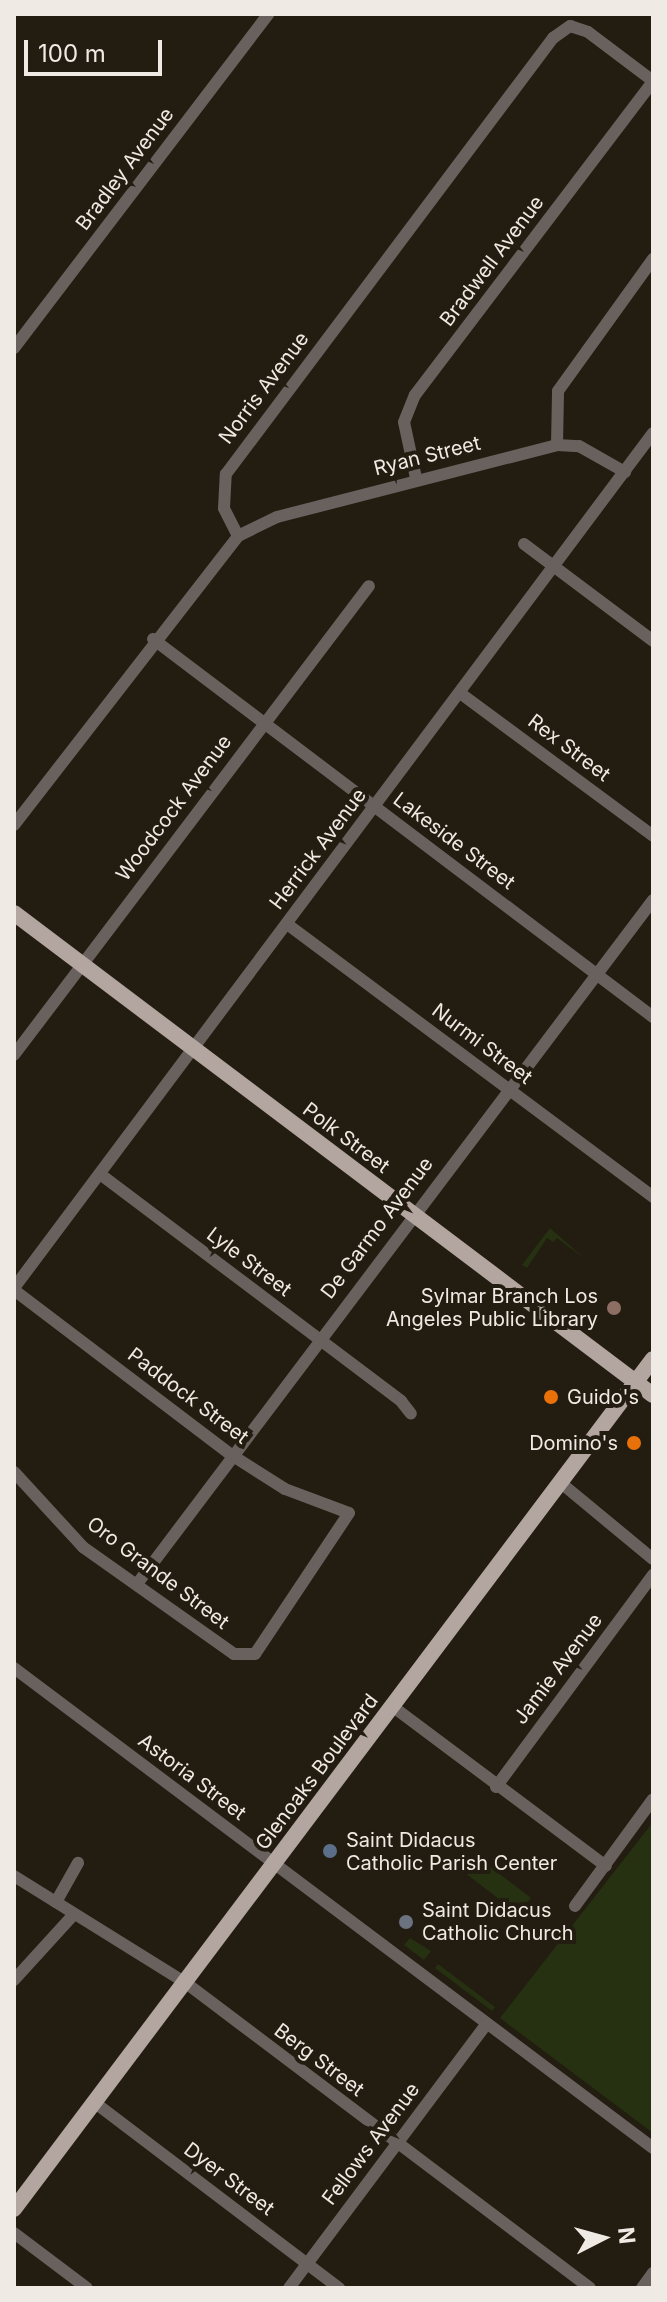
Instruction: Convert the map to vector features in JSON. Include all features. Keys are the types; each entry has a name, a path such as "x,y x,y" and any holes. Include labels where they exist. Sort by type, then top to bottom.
{"main road":[{"name":"Polk Street","path":"14,913 653,1395"},
{"name":"Glenoaks Boulevard","path":"14,2209 653,1359"}],"street":[{"name":"Bradley Avenue","path":"14,348 268,14"},
{"name":"Norris Avenue","path":"238,536 224,508 226,474 553,38 570,26 588,32 653,81"},
{"name":"Bradwell Avenue","path":"416,478 404,422 415,395 653,81"},
{"path":"557,445 558,391 653,259"},
{"name":"Herrick Avenue","path":"14,1289 652,435"},
{"name":"Ryan Street","path":"238,536 277,517 416,478 557,445 579,446 625,472"},
{"path":"14,825 153,639 238,536"},
{"path":"524,544 653,641"},
{"name":"Woodcock Avenue","path":"14,1055 369,586"},
{"name":"Lakeside Street","path":"153,639 261,725 374,806 653,1017"},
{"name":"Rex Street","path":"460,693 653,836"},
{"name":"De Garmo Avenue","path":"137,1584 230,1454 414,1214 506,1088 653,900"},
{"name":"Nurmi Street","path":"287,924 653,1197"},
{"name":"Lyle Street","path":"100,1174 318,1339 411,1414"},
{"name":"Paddock Street","path":"14,1289 230,1454 285,1489 349,1513 255,1654"},
{"name":"Oro Grande Street","path":"14,1472 83,1547 234,1654 255,1654"},
{"path":"561,1483 653,1559"},
{"name":"Jamie Avenue","path":"496,1787 653,1575"},
{"name":"Astoria Street","path":"14,1668 653,2148"},
{"path":"392,1706 496,1787 606,1866"},
{"path":"575,1906 653,1799"},
{"path":"56,1902 78,1863"},
{"name":"Berg Street","path":"14,1876 186,1983 395,2144 590,2288"},
{"path":"14,1980 74,1914"},
{"name":"Fellows Avenue","path":"289,2288 486,2025"},
{"name":"Dyer Street","path":"94,2102 339,2288"},
{"path":"14,2233 87,2288"},
{"path":"642,2288 653,2273"}],"green space":[{"path":"550,1228 585,1259 557,1238 553,1242 547,1238 527,1268 522,1265"},
{"path":"653,1822 653,2133 500,2018"},
{"path":"477,1857 531,1898 519,1914 465,1873"},
{"path":"410,1938 431,1951 424,1960 404,1945"},
{"path":"438,1964 495,2007 492,2011 435,1968"}],"place":[{"name":"Sylmar Branch Los Angeles Public Library","path":"614,1308"},
{"name":"Guido's","path":"551,1397"},
{"name":"Domino's","path":"634,1443"},
{"name":"Saint Didacus Catholic Parish Center","path":"330,1851"},
{"name":"Saint Didacus Catholic Church","path":"406,1922"}]}
